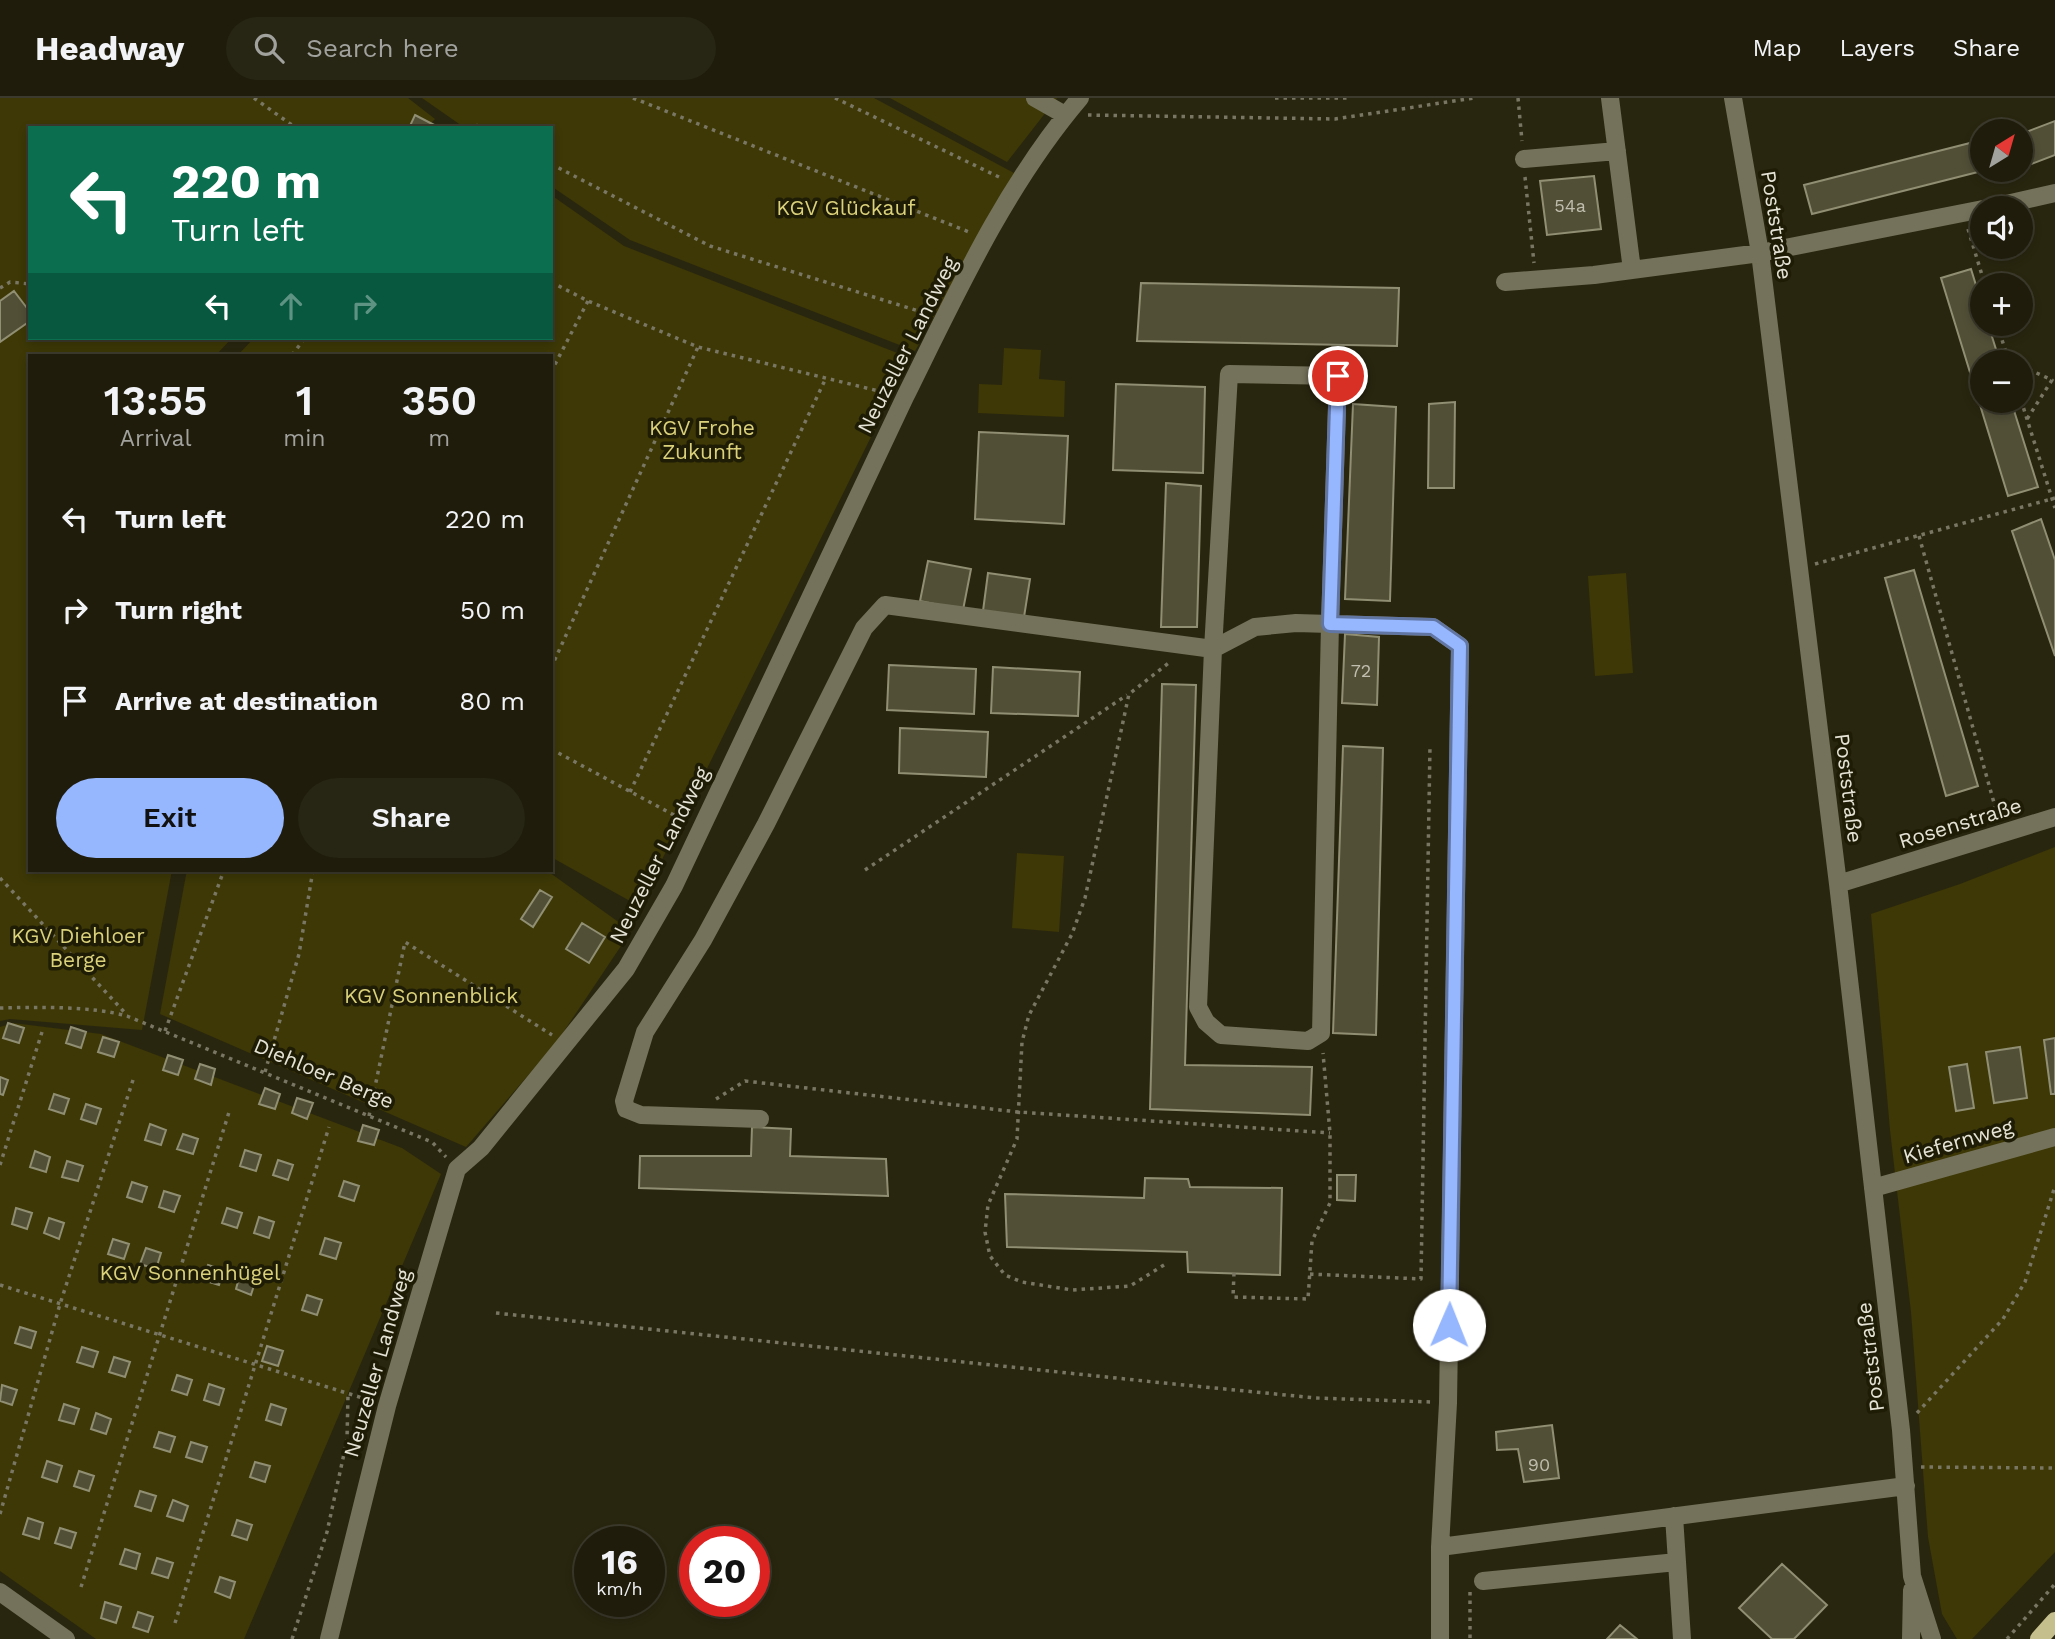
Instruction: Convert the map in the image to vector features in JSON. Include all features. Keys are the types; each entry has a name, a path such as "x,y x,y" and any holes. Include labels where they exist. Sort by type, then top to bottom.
{"main road":[{"path":"2039,1639 2055,1621"}],"street":[{"path":"1035,98 1065,115"},
{"name":"Neuzeller Landweg","path":"329,1639 387,1406 457,1169 481,1148 626,969 674,886 905,397 986,238 1016,185 1080,98"},
{"path":"1610,98 1632,270"},
{"name":"Poststraße","path":"1733,98 1760,253 1838,884 1901,1430 1912,1576 1933,1639"},
{"path":"1524,159 1616,151"},
{"path":"2033,198 2055,193"},
{"path":"1505,282 1632,270 1760,253 1970,212"},
{"path":"1229,374 1338,376 1321,1033 1308,1041 1222,1035 1206,1022 1198,1007 1213,649 1229,374"},
{"path":"760,1119 641,1115 626,1109 624,1101 645,1032 703,940 766,824 864,628 885,605 1213,649 1255,627 1296,623 1433,627 1460,646 1448,1402 1440,1547 1440,1639"},
{"name":"Rosenstraße","path":"1838,884 2055,817"},
{"name":"Kiefernweg","path":"1873,1188 2055,1136"},
{"path":"1440,1547 1906,1486"},
{"path":"1674,1516 1681,1638"},
{"path":"1483,1581 1677,1562"},
{"path":"1911,1639 1912,1576"},
{"path":"0,1592 66,1639"}],"path":[{"path":"254,98 293,126"},
{"path":"633,98 986,238"},
{"path":"835,98 1016,185"},
{"path":"1275,98 1346,98"},
{"path":"1065,115 1335,119 1474,98"},
{"path":"1518,98 1536,280"},
{"path":"553,165 710,246 944,319"},
{"path":"1963,213 1981,273"},
{"path":"0,288 10,282 28,284"},
{"path":"553,283 588,301 698,347 825,380 905,397"},
{"path":"553,368 588,301"},
{"path":"293,354 303,340"},
{"path":"553,664 698,347"},
{"path":"2033,371 2052,380 2033,410"},
{"path":"630,792 825,380"},
{"path":"2025,413 2055,508"},
{"path":"2027,419 2031,413"},
{"path":"1799,569 2054,498"},
{"path":"1919,536 2003,834"},
{"path":"865,870 1129,694 1189,646"},
{"path":"1129,694 1085,898 1072,934 1029,1015 1022,1042 1017,1139 988,1205 985,1232 990,1256 1005,1275 1022,1282 1072,1290 1130,1286 1164,1265"},
{"path":"1310,1275 1421,1279 1430,746"},
{"path":"553,750 700,830"},
{"path":"165,1031 223,872"},
{"path":"264,1073 299,954 313,872"},
{"name":"Diehloer Berge","path":"0,878 127,1016"},
{"path":"369,1116 405,942 566,1043"},
{"name":"Diehloer Berge","path":"0,1008 82,1010 127,1016 432,1142 457,1169"},
{"path":"0,1165 42,1032"},
{"path":"1234,1273 1233,1297 1308,1299 1312,1241 1329,1203 1329,1133 1321,1033"},
{"path":"0,1514 60,1304 134,1077"},
{"path":"686,1118 745,1081 1018,1112 1329,1133"},
{"path":"81,1587 230,1110"},
{"path":"175,1623 329,1127"},
{"path":"1901,1430 2003,1319 2025,1282 2055,1186"},
{"path":"0,1285 387,1406"},
{"path":"496,1312 1316,1398 1448,1402"},
{"path":"292,1639 327,1532 347,1440 348,1394"},
{"path":"1904,1467 2055,1468"},
{"path":"2007,1639 2055,1584"}],"green space":[{"name":"KGV Diehloer Berge","path":"0,98 408,98 435,119 428,126 28,126 28,340 230,340 217,354 28,354 28,872 172,872 142,1030 10,1019 0,1021"},
{"name":"KGV Glückauf","path":"422,98 874,98 1014,173 915,351 630,240 553,187 553,126 462,126"},
{"path":"890,98 1057,98 1007,162"},
{"name":"KGV Frohe Zukunft","path":"553,196 624,246 910,358 639,906 553,858 553,354 239,354 252,340 553,340"},
{"path":"1004,348 1041,350 1039,379 1065,381 1064,417 978,413 979,384 1002,385"},
{"path":"1626,573 1633,673 1595,676 1588,576"},
{"path":"2055,847 2055,1552 1972,1639 1957,1639 1942,1614 1928,1537 1911,1312 1890,1130 1871,914 1960,884"},
{"path":"1017,853 1064,856 1059,932 1012,928"},
{"name":"KGV Sonnenblick","path":"187,872 549,872 631,931 556,1043 466,1147 160,1014"},
{"name":"KGV Sonnenhügel","path":"13,1023 101,1034 402,1148 441,1174 244,1639 96,1639 0,1571 0,1027"}],"building":[{"path":"415,115 436,126 410,126"},
{"path":"2055,121 2055,155 2034,163 2034,129"},
{"path":"1970,143 1970,174 1812,214 1804,185"},
{"path":"1594,176 1601,229 1547,235 1540,181"},
{"path":"1971,269 1970,336 1992,336 1996,350 1970,350 1970,372 1941,278"},
{"path":"1141,283 1399,288 1397,346 1137,341"},
{"path":"14,291 28,309 28,322 0,342 0,301"},
{"path":"1116,384 1205,387 1203,473 1113,470"},
{"path":"1455,402 1454,488 1428,488 1429,404"},
{"path":"1353,404 1396,407 1390,601 1345,599"},
{"path":"1982,413 2015,413 2038,487 2008,496"},
{"path":"979,432 1068,436 1064,524 975,519"},
{"path":"1166,483 1201,486 1197,627 1161,627"},
{"path":"2041,519 2055,560 2055,656 2012,531"},
{"path":"928,561 971,569 963,610 920,601"},
{"path":"1914,570 1978,786 1946,796 1885,578"},
{"path":"988,573 1030,579 1024,617 983,611"},
{"path":"1345,634 1379,637 1377,705 1342,703"},
{"path":"889,665 976,669 974,714 887,710"},
{"path":"993,667 1080,672 1078,716 991,713"},
{"path":"1162,684 1196,685 1185,1065 1312,1067 1310,1115 1150,1109"},
{"path":"900,728 988,732 986,777 899,773"},
{"path":"1343,746 1383,748 1376,1035 1333,1033"},
{"path":"540,890 552,897 533,927 521,919"},
{"path":"582,923 605,937 589,963 566,949"},
{"path":"8,1023 24,1028 19,1043 3,1038"},
{"path":"71,1027 86,1032 81,1048 66,1043"},
{"path":"103,1037 119,1042 114,1057 98,1052"},
{"path":"2055,1038 2055,1094 2051,1094 2044,1040"},
{"path":"2020,1047 2027,1098 1994,1103 1986,1052"},
{"path":"168,1055 183,1060 178,1075 163,1070"},
{"path":"200,1064 215,1069 211,1085 195,1079"},
{"path":"1967,1064 1974,1108 1956,1111 1949,1067"},
{"path":"0,1077 8,1080 3,1095 0,1094"},
{"path":"265,1088 280,1094 275,1109 259,1104"},
{"path":"54,1094 69,1099 64,1114 49,1109"},
{"path":"297,1098 313,1103 307,1119 292,1113"},
{"path":"86,1104 101,1109 96,1124 81,1119"},
{"path":"150,1124 166,1130 161,1145 145,1140"},
{"path":"363,1125 379,1130 374,1145 358,1141"},
{"path":"752,1127 791,1129 790,1156 886,1159 888,1196 639,1188 640,1156 751,1156"},
{"path":"183,1134 198,1139 193,1154 177,1149"},
{"path":"245,1150 261,1155 256,1171 240,1166"},
{"path":"35,1151 50,1157 46,1172 30,1167"},
{"path":"278,1160 293,1165 288,1180 273,1175"},
{"path":"67,1161 83,1166 78,1181 62,1177"},
{"path":"1337,1175 1356,1175 1355,1201 1337,1200"},
{"path":"1145,1178 1188,1179 1190,1187 1282,1188 1280,1275 1188,1272 1187,1252 1007,1247 1005,1194 1144,1198"},
{"path":"344,1181 359,1186 354,1201 339,1196"},
{"path":"132,1182 147,1187 142,1202 127,1197"},
{"path":"164,1191 180,1196 174,1212 159,1207"},
{"path":"16,1208 32,1213 27,1229 12,1224"},
{"path":"227,1208 242,1213 237,1228 222,1223"},
{"path":"259,1217 274,1222 269,1238 254,1233"},
{"path":"49,1218 64,1223 59,1239 44,1233"},
{"path":"325,1238 341,1243 336,1259 320,1254"},
{"path":"113,1239 129,1244 124,1259 108,1254"},
{"path":"146,1248 161,1253 156,1269 140,1264"},
{"path":"208,1265 224,1270 219,1285 203,1280"},
{"path":"240,1274 256,1279 251,1295 236,1289"},
{"path":"307,1295 322,1300 317,1315 302,1310"},
{"path":"20,1327 36,1332 31,1348 15,1343"},
{"path":"267,1346 283,1351 278,1366 262,1361"},
{"path":"82,1347 98,1352 93,1367 77,1362"},
{"path":"114,1357 130,1362 125,1377 109,1372"},
{"path":"177,1375 192,1380 187,1395 172,1390"},
{"path":"209,1384 224,1389 219,1405 204,1400"},
{"path":"2,1385 17,1390 12,1405 0,1401"},
{"path":"64,1404 79,1409 74,1424 59,1420"},
{"path":"271,1404 286,1409 281,1425 266,1420"},
{"path":"96,1413 111,1419 106,1434 91,1429"},
{"path":"1552,1425 1559,1478 1524,1482 1518,1449 1497,1450 1496,1432"},
{"path":"159,1432 175,1437 170,1452 154,1447"},
{"path":"191,1442 207,1447 202,1462 186,1457"},
{"path":"47,1461 62,1466 57,1482 42,1477"},
{"path":"255,1462 270,1466 265,1482 250,1477"},
{"path":"79,1471 94,1476 89,1491 74,1486"},
{"path":"140,1491 156,1496 151,1511 135,1506"},
{"path":"173,1500 188,1506 183,1521 167,1516"},
{"path":"28,1518 43,1523 39,1539 23,1534"},
{"path":"237,1520 252,1525 247,1540 232,1535"},
{"path":"60,1528 76,1533 71,1548 55,1543"},
{"path":"125,1549 140,1554 136,1569 120,1564"},
{"path":"157,1558 173,1563 168,1578 152,1573"},
{"path":"1782,1564 1827,1605 1794,1639 1772,1639 1739,1608"},
{"path":"220,1577 235,1582 230,1598 215,1592"},
{"path":"105,1602 121,1607 116,1623 101,1618"},
{"path":"138,1612 153,1617 148,1632 133,1627"},
{"path":"1620,1625 1637,1639 1607,1639"}],"route":[{"path":"1338,376 1330,624 1433,627 1460,646 1449,1325"}]}
